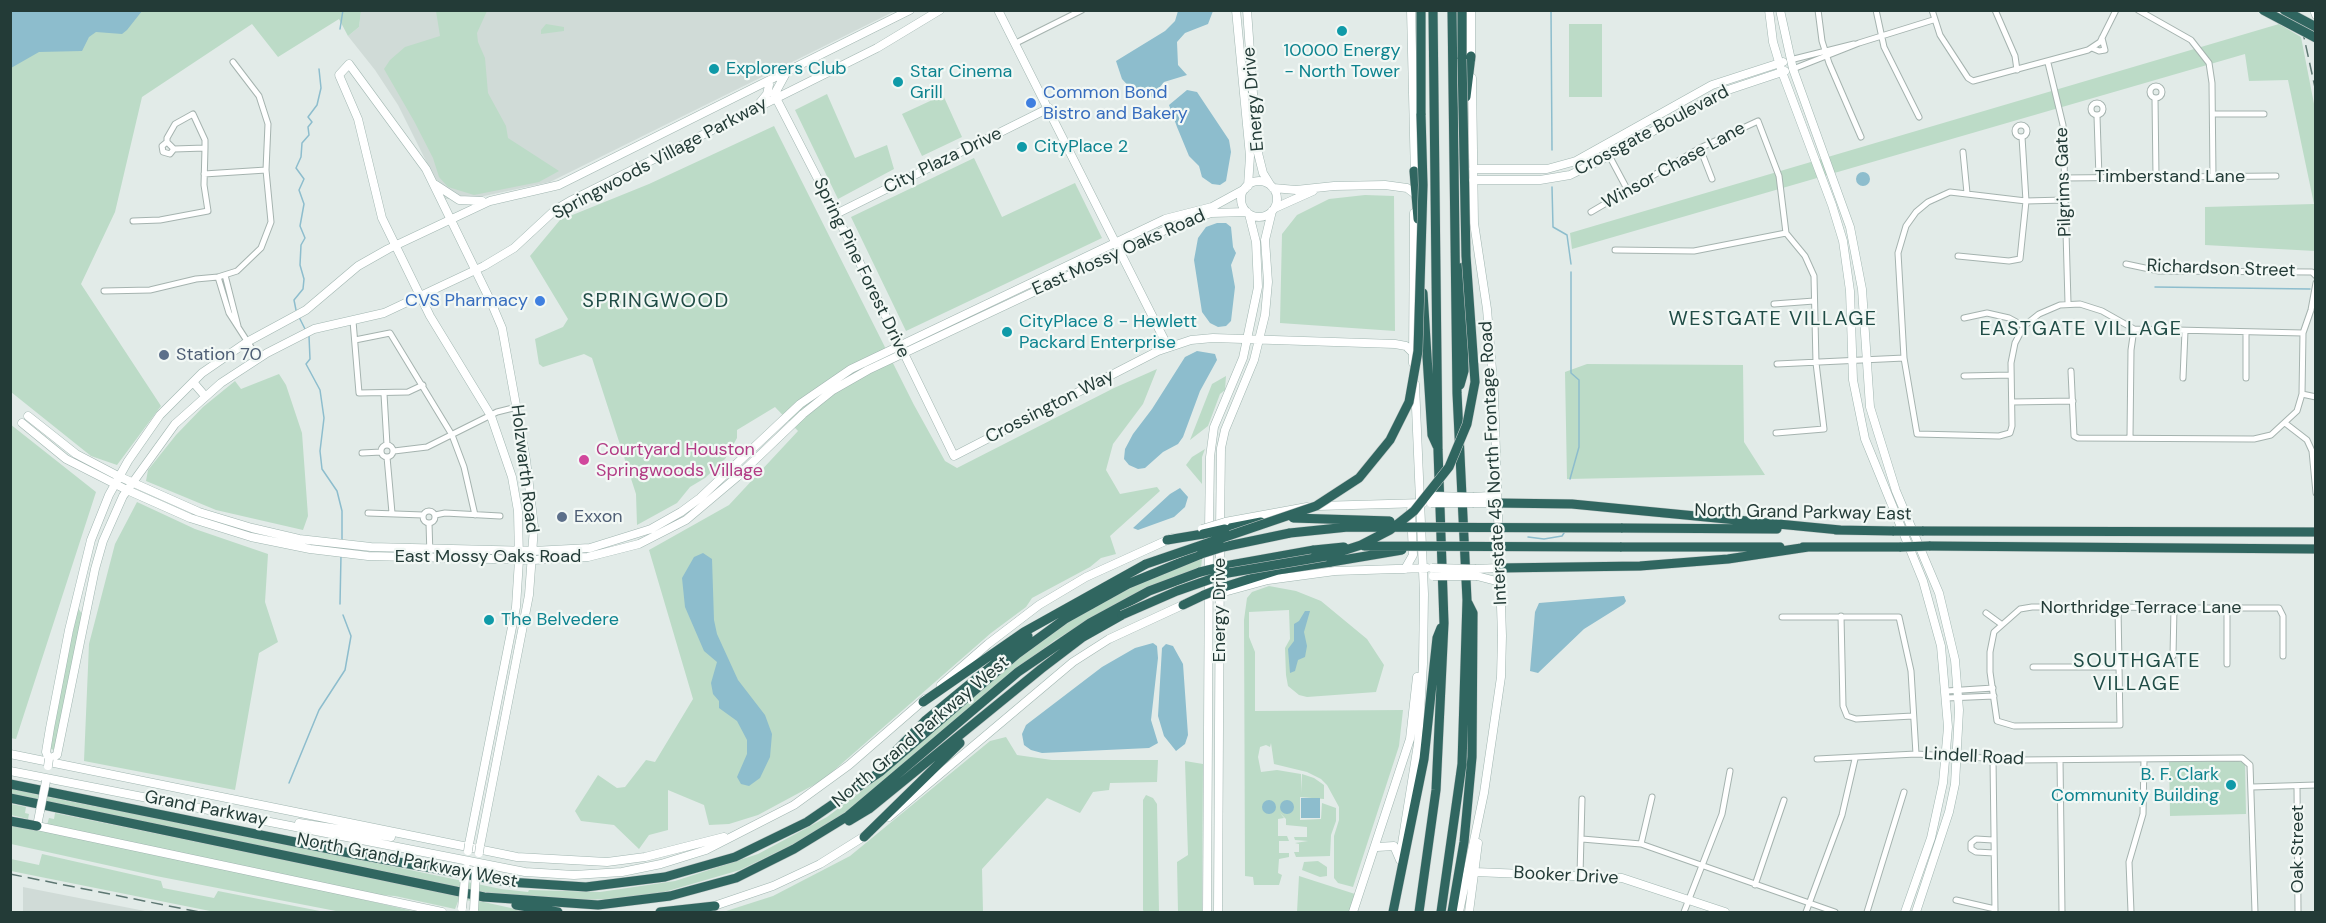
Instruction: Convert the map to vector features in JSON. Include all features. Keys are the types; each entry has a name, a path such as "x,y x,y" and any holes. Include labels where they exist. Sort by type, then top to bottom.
{"highway":[{"path":"923,702 1024,632 1146,564 1316,506 1359,478 1390,440 1409,402 1418,351 1423,185 1421,10"},
{"path":"1419,912 1436,790 1444,623 1438,450 1433,10"},
{"path":"1441,912 1462,764 1467,600 1457,393 1452,10"},
{"path":"794,849 807,847 869,809 1083,637 1122,615 1159,598 1221,575 1327,556 1361,545 1390,530 1414,511 1449,467 1467,424 1475,382 1466,256 1467,57 1462,10"},
{"path":"2263,10 2316,38"},
{"path":"2284,10 2316,27"},
{"path":"1457,393 1464,371 1467,57"},
{"path":"1414,173 1432,435 1438,450"},
{"path":"1497,503 1582,505 1840,530"},
{"path":"1167,540 1225,526 1290,519 1339,518 1446,527"},
{"name":"North Grand Parkway East","path":"1290,533 1348,527 2311,532"},
{"name":"North Grand Parkway West","path":"10,784 488,879 586,887 665,877 735,857 807,822 880,772 1017,654 1065,620 1128,584 1223,547 1290,533"},
{"name":"North Grand Parkway East","path":"1314,549 1355,546 1929,546 2311,549"},
{"path":"1183,605 1278,570 1421,546"},
{"path":"1499,568 1651,565 1728,559 1808,547"},
{"name":"North Grand Parkway West","path":"10,798 484,897 598,905 670,896 736,878 794,849 848,816 1017,672 1090,622 1149,591 1200,572 1314,549"},
{"path":"1452,912 1464,842 1472,757 1473,614 1467,600"},
{"path":"866,780 926,720 1058,612"},
{"path":"1393,912 1424,759 1437,638 1444,623"},
{"path":"864,837 988,714"},
{"path":"10,821 37,826"},
{"path":"484,897 558,912"},
{"path":"660,912 715,906"}],"main road":[{"name":"Springwoods Village Parkway","path":"910,10 768,83 559,185 490,201 396,246 358,266 314,304 247,342 193,382 160,415 116,480 91,540 75,601 48,736 46,752 49,760 57,755 86,604 103,541 131,482 175,424 205,396 258,358 294,339 324,326 384,313 476,269 514,248 555,210 572,200 775,96 905,33 940,10"},
{"name":"Energy Drive","path":"1236,10 1250,156 1246,188"},
{"name":"Energy Drive","path":"1247,10 1257,149 1263,173 1272,187"},
{"path":"1393,912 1418,744 1424,631 1421,503 1412,336 1415,194 1411,10"},
{"name":"Interstate 45 North Frontage Road","path":"1460,912 1484,793 1501,677 1500,582 1490,337 1475,241 1467,57 1471,10"},
{"path":"1769,10 1782,72 1850,227 1862,289 1870,407 1896,491 1934,577 1955,660 1958,695 1958,756 1949,813 1916,912"},
{"path":"1780,10 1790,60 1840,231 1850,291 1853,361 1859,417 1870,453 1933,614 1947,695 1946,755 1938,810 1905,912"},
{"path":"2314,10 2316,15"},
{"path":"1001,12 1168,347"},
{"name":"Crossgate Boulevard","path":"1473,169 1556,167 1576,162 1718,83 1790,60"},
{"name":"Holzwarth Road","path":"462,910 469,847 515,609 519,555 518,511 512,477 491,416 421,296 377,204 358,119 339,75 349,64 418,157 432,181 476,269 502,328 531,494 533,556 511,696 477,866 474,911"},
{"name":"Crossgate Boulevard","path":"1473,180 1557,178 1580,171 1722,92 1793,69"},
{"path":"775,96 786,72"},
{"path":"755,108 767,94 768,83"},
{"path":"1718,83 1722,92"},
{"name":"Spring Pine Forest Drive","path":"775,96 836,214 954,456"},
{"name":"City Plaza Drive","path":"836,214 1049,108"},
{"path":"1661,114 1666,123"},
{"path":"1317,189 1262,216 1248,213 1242,202 1246,188 1261,182 1272,187 1317,189 1406,183 1414,173"},
{"path":"432,181 447,195 459,200 490,201"},
{"path":"1385,185 1407,188 1415,194"},
{"path":"1272,187 1276,196 1274,209"},
{"name":"East Mossy Oaks Road","path":"533,556 590,548 621,540 661,523 700,498 802,402 851,369 901,350 975,315 1118,246 1165,219 1212,207 1246,188"},
{"name":"Energy Drive","path":"1218,912 1221,457 1225,430 1246,382 1267,301 1265,240 1274,209"},
{"name":"East Mossy Oaks Road","path":"1118,246 1211,213 1248,213"},
{"name":"Energy Drive","path":"1207,912 1210,457 1214,427 1235,377 1247,339 1258,287 1256,242 1248,213"},
{"path":"1840,231 1850,227"},
{"name":"Crossington Way","path":"1395,344 1412,336"},
{"name":"Crossington Way","path":"954,456 1168,347 1197,339 1395,344 1406,346 1413,353"},
{"name":"East Mossy Oaks Road","path":"28,416 127,490 213,526 251,537 326,547 359,546 430,552 588,557 624,549 661,534 706,505 808,410 842,385 901,350"},
{"path":"193,382 205,396"},
{"path":"802,402 808,410"},
{"name":"East Mossy Oaks Road","path":"22,423 66,459 116,480 131,482 226,521 354,555 430,552"},
{"path":"1210,457 1221,457"},
{"path":"1420,488 1431,499"},
{"path":"1474,500 1490,496 1497,490"},
{"path":"1887,495 1896,491"},
{"path":"1225,526 1299,507 1421,503 1431,499 1497,503"},
{"path":"1404,503 1412,513 1413,555 1405,569"},
{"name":"North Grand Parkway West","path":"751,827 794,805 824,785 988,644 1039,605 1086,577 1167,540"},
{"path":"1224,590 1294,575 1335,571 1422,568 1433,572 1476,573 1499,568"},
{"path":"1423,583 1433,572"},
{"path":"1476,573 1500,582"},
{"path":"75,601 86,604"},
{"path":"692,912 773,886 820,864 864,837 1073,662 1109,639 1183,605"},
{"path":"1933,614 1944,610"},
{"path":"1353,912 1377,847 1410,739 1424,631"},
{"path":"10,754 517,858 607,862 645,858 696,846 751,827"},
{"path":"49,760 37,826 442,912"},
{"path":"1208,763 1219,764"},
{"name":"Grand Parkway","path":"10,771 466,865 525,872 574,875 622,872 661,864 706,850 751,827"},
{"path":"1469,912 1484,793"},
{"path":"164,801 350,832 450,844"},
{"path":"1377,847 1395,846 1400,860"},
{"path":"1922,864 1931,868"},
{"name":"Booker Drive","path":"1475,872 1622,878 1725,912"}],"street":[{"path":"1016,43 1083,10"},
{"path":"1818,10 1827,57 1862,137"},
{"path":"1876,10 1880,36 1919,117"},
{"path":"1932,10 1933,20 1968,78 1978,81 2048,63 2092,48 2102,38 2116,10"},
{"path":"1995,10 2015,56 2017,70"},
{"path":"2138,10 2174,29 2201,50 2211,72 2213,177"},
{"name":"Crossgate Boulevard","path":"1793,69 1859,43 1933,20"},
{"path":"2092,48 2099,51 2105,50 2102,38"},
{"name":"Crossgate Boulevard","path":"1790,60 1825,49 1859,43"},
{"path":"104,291 150,290 196,279 218,277 237,271 251,259 268,236 272,208 266,170 269,135 265,109 252,85 233,62"},
{"name":"Pilgrims Gate","path":"2048,63 2063,125 2068,303"},
{"name":"Spring Pine Forest Drive","path":"768,83 775,96"},
{"path":"2155,98 2156,177"},
{"path":"133,221 160,220 208,211 204,174 205,148 201,126 193,114 175,124 170,146 205,148"},
{"path":"2213,114 2264,114"},
{"path":"2097,116 2099,178"},
{"name":"Winsor Chase Lane","path":"1591,212 1700,148 1758,121 1779,176 1786,232"},
{"path":"1958,256 2009,261 2020,259 2026,201 2022,137"},
{"path":"1604,146 1627,189"},
{"path":"1700,148 1712,179"},
{"path":"1963,152 1967,193"},
{"path":"204,174 266,170"},
{"name":"Timberstand Lane","path":"2063,178 2276,176"},
{"path":"2064,200 2026,201 1950,192 1937,197 1913,216 1900,239 1898,253 1904,358 1917,434 1999,436 2010,433 2011,375 2015,343 2024,326 2039,314 2068,303 2102,311 2134,329 2303,333"},
{"path":"1615,250 1694,251 1786,232 1805,256 1814,276 1816,363 1824,429 1776,433"},
{"name":"Richardson Street","path":"2126,264 2159,271 2313,272 2316,276"},
{"path":"225,275 238,326"},
{"path":"218,277 229,313 258,358"},
{"path":"2071,372 2074,436 2078,438 2254,439 2271,435 2296,411 2302,394 2303,333 2311,310 2316,283"},
{"path":"1774,304 1814,301"},
{"path":"1964,318 1987,313 2009,318 2024,326"},
{"path":"353,321 359,393 408,392 423,385"},
{"path":"2130,437 2131,350 2134,329"},
{"path":"2183,378 2185,331"},
{"path":"2246,332 2246,378"},
{"path":"355,340 390,333 452,435 467,477 475,515"},
{"path":"1777,364 1904,358"},
{"path":"1964,376 2011,375"},
{"path":"384,394 387,445 393,451"},
{"path":"2302,394 2316,397"},
{"path":"2012,402 2073,401"},
{"path":"387,457 393,451 427,447 491,416 517,407"},
{"path":"2285,423 2307,440 2312,451 2316,493"},
{"path":"381,452 387,445"},
{"path":"362,453 381,452 387,457 392,513"},
{"path":"368,513 423,515 429,510 435,515 500,516"},
{"path":"423,515 424,521 429,523"},
{"path":"429,523 434,521 435,515"},
{"path":"429,523 430,552"},
{"name":"Northridge Terrace Lane","path":"2001,624 2020,609 2032,607 2279,608 2283,616 2283,656"},
{"path":"1986,613 2001,624 1994,632 1990,652 1997,721 2014,726 2120,725 2118,608"},
{"path":"2173,656 2174,608"},
{"path":"2227,608 2227,664"},
{"path":"1841,616 1843,706 1847,716 1856,719 1913,716"},
{"path":"1782,617 1899,617 1911,671 1916,754"},
{"path":"2033,666 2119,667"},
{"path":"1958,695 1993,688"},
{"path":"1947,695 1994,696"},
{"name":"Lindell Road","path":"1817,759 1855,759 1916,754 1993,759 2242,758 2250,765 2252,788 2255,912"},
{"path":"1806,912 1842,815 1855,759"},
{"path":"1956,900 1995,911 1993,759"},
{"path":"2060,759 2062,912"},
{"path":"2131,912 2129,862 2143,814 2144,759"},
{"path":"1684,912 1722,814 1730,771"},
{"path":"2252,788 2316,785"},
{"name":"Oak Street","path":"2297,786 2298,912"},
{"path":"1867,912 1904,792"},
{"path":"1641,844 1652,797"},
{"path":"1580,875 1582,800"},
{"path":"1755,885 1784,800"},
{"path":"1582,838 1641,844 1835,912"},
{"path":"1993,840 1976,839 1971,843 1971,849 1976,852 1994,853"}],"shaded area":[{"path":"361,10 895,11 550,182 470,199 445,199 398,105 375,70 348,36 359,27"},
{"path":"23,887 150,912 23,912"}],"green space":[{"path":"10,11 361,11 359,27 348,36 339,19 278,57 252,24 142,97 115,212 81,284 161,406 117,465 91,456 11,392"},
{"path":"436,11 487,11 477,33 478,42 485,58 488,93 506,126 508,138 559,171 539,182 474,195 448,187 439,177 433,158 384,69 390,60 405,47 440,36"},
{"path":"546,24 564,27 564,31 541,34"},
{"path":"1569,24 1602,24 1602,97 1569,97"},
{"path":"2279,24 2301,37 2315,109 2315,251 2205,245 2205,207 2314,204 2288,80 2249,81 2245,54 1572,249 1570,233"},
{"path":"827,94 855,158 887,145 894,169 838,199 795,110"},
{"path":"943,95 962,137 922,156 902,114"},
{"path":"774,126 914,405 945,461 957,468 1114,388 1157,369 1143,404 1113,444 1106,470 1120,494 1157,487 1160,491 1110,536 1116,554 1101,558 1090,567 1032,598 1026,607 991,633 823,780 758,815 729,824 709,825 704,805 668,790 668,830 649,835 639,849 614,825 581,821 575,811 598,775 617,788 625,787 646,760 655,762 693,699 649,550 729,505 798,431 775,407 737,430 737,438 725,459 705,478 690,487 677,503 637,525 636,494 592,358 584,354 543,367 539,364 535,339 563,327 568,319 530,256 560,220 649,184"},
{"path":"974,158 1002,217 1075,183 1102,238 906,331 851,217"},
{"path":"1365,195 1394,196 1395,331 1280,323 1282,234 1297,215 1329,199"},
{"path":"1587,364 1743,365 1744,442 1765,475 1567,479 1565,372"},
{"path":"279,374 286,385 302,433 308,516 303,530 216,510 146,481 148,470 176,435 203,407 235,381 241,389"},
{"path":"1226,376 1225,390 1220,394 1208,426 1190,440 1212,384"},
{"path":"10,424 96,492 16,739 10,738"},
{"path":"1205,449 1202,457 1202,484 1186,465 1192,457"},
{"path":"137,502 195,529 268,554 265,602 278,642 259,653 235,790 84,761 89,644 115,544"},
{"path":"1202,559 1201,568 1146,587 1055,640 1018,668 843,815 818,832 740,870 661,893 568,901 482,892 11,795 11,787 33,791 33,794 98,807 99,805 501,889 528,892 529,890 600,892 675,881 758,854 827,817 864,789 999,673 1067,622 1114,595 1174,567"},
{"path":"1269,586 1296,591 1321,601 1367,639 1384,665 1376,692 1307,697 1299,695 1288,686 1286,675 1285,648 1290,639 1289,610 1249,612 1249,637 1255,652 1255,711 1403,710 1399,746 1353,887 1338,883 1334,878 1334,836 1339,820 1339,807 1327,785 1307,772 1274,764 1271,743 1270,747 1266,745 1260,747 1258,757 1261,772 1277,770 1301,774 1301,793 1302,774 1324,785 1324,799 1300,797 1300,820 1321,819 1322,803 1336,808 1330,856 1296,857 1294,852 1299,852 1299,844 1295,843 1308,841 1295,840 1294,837 1307,837 1307,827 1286,825 1286,819 1280,813 1284,818 1278,819 1278,836 1287,836 1289,841 1279,841 1279,853 1289,853 1289,857 1279,859 1278,873 1282,875 1279,885 1254,885 1253,877 1245,876 1244,620 1247,598 1252,592"},
{"path":"78,608 82,614 55,750 50,749"},
{"path":"1006,737 1017,755 1052,760 1158,760 1157,782 1110,783 1109,790 1093,792 1080,813 1047,798 982,869 983,912 723,912 773,896 850,856 990,741"},
{"path":"1185,761 1203,764 1202,912 1178,912 1177,862 1188,855"},
{"path":"2238,761 2245,763 2246,814 2170,816 2169,762"},
{"path":"1146,795 1153,798 1157,804 1159,912 1144,912 1143,910 1143,800"},
{"path":"11,804 26,807 25,813 29,814 28,819 11,815"},
{"path":"55,813 380,879 529,912 477,912 478,902 459,899 455,909 395,896 366,894 47,825 49,818 54,819"},
{"path":"11,824 270,878 417,912 341,912 156,876 11,844"},
{"path":"42,854 161,881 163,888 214,898 218,891 325,912 215,912 11,871 11,859 39,865"},
{"path":"1318,861 1327,867 1327,876 1320,877 1302,870 1304,862"},
{"path":"1299,876 1355,894 1351,912 1297,912"}],"water":[{"path":"10,11 142,11 122,34 96,32 89,37 82,51 39,52 11,68"},
{"path":"1178,11 1213,11 1208,24 1185,33 1177,42 1178,65 1187,75 1164,82 1151,98 1133,91 1122,79 1116,61 1165,31 1175,21"},
{"path":"1187,90 1197,92 1229,140 1231,152 1226,181 1220,185 1212,184 1202,177 1199,166 1189,156 1169,105"},
{"path":"1860,172 1866,172 1870,179 1866,186 1860,186 1856,182 1856,176"},
{"path":"1226,223 1231,227 1233,247 1236,253 1231,265 1235,287 1231,321 1226,326 1218,327 1210,323 1202,312 1194,260 1198,238 1206,227"},
{"path":"1197,351 1215,354 1217,360 1200,391 1183,437 1178,444 1163,452 1145,468 1138,469 1129,465 1124,459 1125,449 1133,434 1185,357"},
{"path":"1180,488 1188,497 1185,507 1174,517 1138,530 1133,528 1170,494"},
{"path":"703,553 712,559 714,620 717,634 738,680 765,715 772,734 770,757 760,778 749,786 741,784 737,777 747,754 747,740 737,721 719,708 719,701 713,694 711,683 717,662 704,651 685,607 682,578 694,557"},
{"path":"1624,596 1626,601 1624,604 1584,629 1538,673 1530,671 1535,612 1539,603"},
{"path":"1305,611 1310,611 1304,632 1307,646 1305,657 1298,660 1295,671 1290,673 1288,649 1294,641 1294,624 1299,621"},
{"path":"1153,643 1157,646 1158,658 1151,720 1158,743 1149,748 1042,753 1024,745 1022,734 1026,725 1102,667 1135,648"},
{"path":"1166,644 1173,646 1183,664 1188,735 1185,744 1176,751 1164,736 1158,716 1162,648"},
{"path":"1301,798 1320,798 1320,818 1301,818"},
{"path":"1266,800 1272,800 1276,807 1272,814 1266,814 1262,810 1262,804"},
{"path":"1284,800 1290,800 1294,807 1290,814 1284,814 1280,810 1280,804"}],"waterway":[{"path":"340,29 343,10"},
{"path":"1551,10 1552,150"},
{"path":"296,310 294,300 303,289 304,279 300,265 301,245 305,238 300,226 304,204 299,190 304,179 296,168 301,157 302,143 309,135 308,127 312,122 308,117 317,105 321,88 319,69"},
{"path":"1552,187 1553,227 1567,235 1571,264"},
{"path":"1570,479 1579,447 1579,380 1571,373 1571,272"},
{"path":"2155,287 2310,289"},
{"path":"299,317 305,329"},
{"path":"309,336 310,359 306,364 320,390 324,418 320,451 322,469 337,491 342,511 342,541"},
{"path":"1528,537 1544,539 1562,536 1564,533"},
{"path":"340,604 341,555"},
{"path":"289,783 319,710 345,670 351,636 343,615"}],"railway":[{"path":"2298,10 2316,92"},
{"path":"10,874 199,912"}],"place":[{"name":"10000 Energy - North Tower","path":"1342,31"},
{"name":"Explorers Club","path":"714,69"},
{"name":"Star Cinema Grill","path":"898,82"},
{"name":"Common Bond Bistro and Bakery","path":"1031,103"},
{"name":"CityPlace 2","path":"1022,147"},
{"name":"CVS Pharmacy","path":"540,301"},
{"name":"CityPlace 8 - Hewlett Packard Enterprise","path":"1007,332"},
{"name":"Station 70","path":"164,355"},
{"name":"Courtyard Houston Springwoods Village","path":"584,460"},
{"name":"Exxon","path":"562,517"},
{"name":"The Belvedere","path":"489,620"},
{"name":"B. F. Clark Community Building","path":"2231,785"}],"district":[{"name":"SPRINGWOOD","path":"656,302"},
{"name":"WESTGATE VILLAGE","path":"1773,320"},
{"name":"EASTGATE VILLAGE","path":"2081,330"},
{"name":"SOUTHGATE VILLAGE","path":"2137,674"}]}
